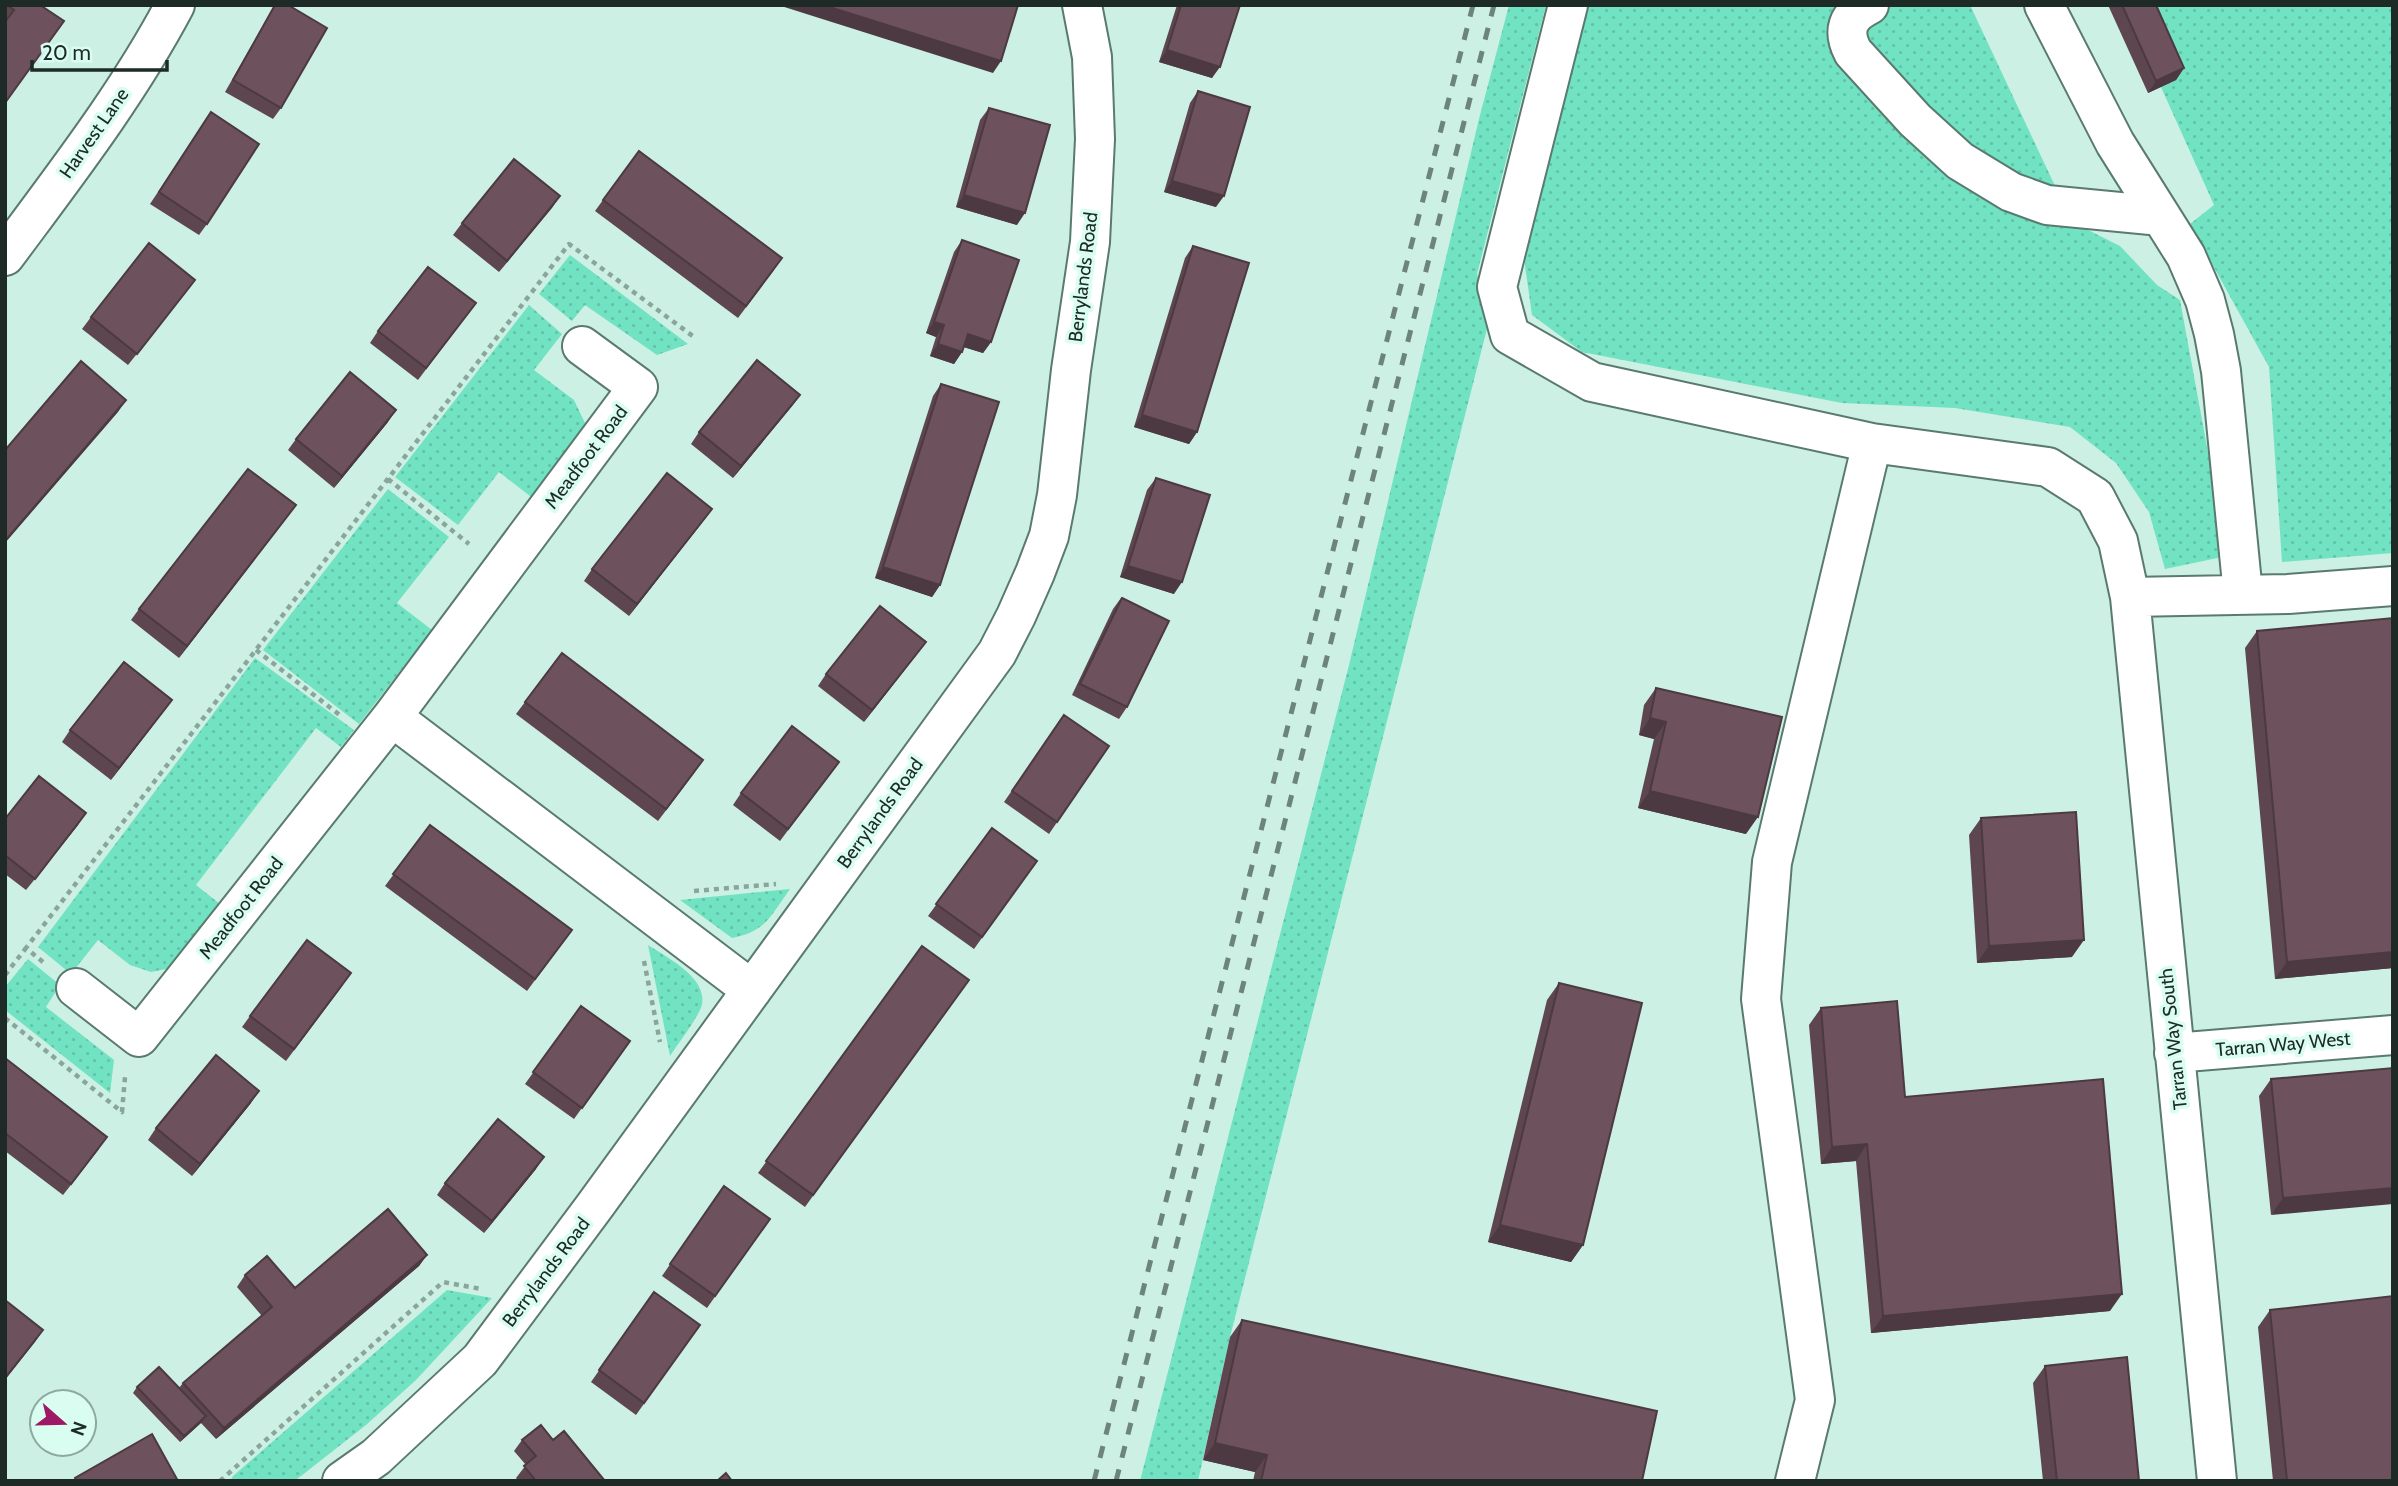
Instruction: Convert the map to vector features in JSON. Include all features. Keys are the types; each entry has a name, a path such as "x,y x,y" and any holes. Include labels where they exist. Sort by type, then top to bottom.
{"street":[{"name":"Harvest Lane","path":"5,256 153,48 176,5"},
{"name":"Berrylands Road","path":"342,1481 387,1469 480,1360 997,653 1016,616 1049,536 1057,495 1070,370 1090,242 1095,139 1092,57 1082,5"},
{"name":"Tarran Way South","path":"1567,5 1497,287 1510,335 1592,382 1872,443 2048,467 2095,497 2118,541 2130,597 2217,1481"},
{"path":"1869,5 1860,10 1849,24 1846,39 1853,52 1915,120 1960,161 2011,192 2047,205 2161,216"},
{"path":"2044,5 2115,143 2186,256 2205,300 2221,371 2243,594"},
{"name":"Meadfoot Road","path":"128,1029 139,1037 382,729 638,387 582,346"},
{"path":"1795,1481 1815,1400 1761,999 1772,862 1872,443"},
{"path":"2130,597 2288,594 2393,586"},
{"path":"382,729 752,990"},
{"path":"76,988 128,1029"},
{"name":"Tarran Way West","path":"2174,1053 2393,1035"}],"path":[{"path":"5,975 569,244 694,337"},
{"path":"388,479 501,571"},
{"path":"256,650 382,729"},
{"path":"26,948 76,988"},
{"path":"5,1018 122,1112 128,1029"},
{"path":"220,1481 443,1282 527,1298"}],"green space":[{"path":"1509,5 1546,5 1477,274 1490,317 1230,1337 1198,1481 1140,1481 1349,665 1479,119"},
{"path":"1586,5 1970,5 2072,222 2120,246 2157,285 2180,300 2227,556 2165,569 2149,512 2116,463 2070,427 1955,408 1842,403 1582,352 1532,315 1523,252"},
{"path":"2142,5 2393,5 2393,553 2282,562 2269,367 2190,224 2214,205 2161,87 2176,79"},
{"path":"570,255 688,344 657,355 585,305 572,321 539,294"},
{"path":"529,305 562,334 534,370 574,400 585,423 580,439 534,499 499,472 458,525 395,477"},
{"path":"388,489 449,537 397,603 432,630 359,724 263,650"},
{"path":"255,658 354,730 341,747 316,728 196,885 220,904 171,968 151,972 130,965 98,940 71,974 38,947"},
{"path":"790,889 760,927 732,938 680,900"},
{"path":"648,945 684,969 702,994 698,1015 670,1056"},
{"path":"28,959 60,985 46,1007 114,1060 110,1093 5,1010 5,987"},
{"path":"447,1290 492,1298 416,1380 366,1425 294,1481 230,1481 233,1476"}],"building":[{"path":"7,5 40,5 64,21 5,103 5,22 14,10"},
{"path":"275,5 288,5 327,28 281,108 233,80"},
{"path":"823,5 1018,5 1001,61"},
{"path":"1181,5 1240,5 1220,67 1167,50"},
{"path":"2122,5 2156,5 2184,68 2156,81"},
{"path":"1198,91 1250,107 1224,196 1172,181"},
{"path":"989,108 1050,125 1025,213 964,195"},
{"path":"211,112 259,144 207,224 159,192"},
{"path":"639,151 782,258 746,306 603,200"},
{"path":"514,159 560,196 507,261 462,223"},
{"path":"962,240 1019,260 991,342 968,334 962,352 938,344 944,325 934,322"},
{"path":"149,243 195,280 137,354 91,317"},
{"path":"1193,246 1249,263 1197,432 1142,415"},
{"path":"428,267 476,303 426,368 378,331"},
{"path":"757,360 800,395 741,466 699,432"},
{"path":"81,361 126,400 5,541 5,450"},
{"path":"350,372 396,410 342,476 296,439"},
{"path":"941,384 999,402 940,585 883,567"},
{"path":"248,469 296,505 187,646 139,609"},
{"path":"667,473 712,509 637,604 592,569"},
{"path":"1156,478 1210,495 1182,582 1128,566"},
{"path":"1122,598 1169,621 1127,707 1080,684"},
{"path":"880,606 926,642 872,710 826,674"},
{"path":"2393,618 2393,952 2287,962 2257,631"},
{"path":"562,653 703,760 666,809 525,702"},
{"path":"124,662 172,700 119,768 70,730"},
{"path":"1656,688 1782,717 1758,817 1650,791 1666,722 1650,718"},
{"path":"1064,715 1109,746 1057,822 1012,791"},
{"path":"792,726 839,762 788,829 741,793"},
{"path":"39,776 86,813 35,879 5,855 5,819"},
{"path":"2076,812 2084,940 1989,946 1981,818"},
{"path":"430,825 572,930 535,979 393,874"},
{"path":"992,828 1037,861 982,937 936,904"},
{"path":"307,940 351,973 294,1049 250,1016"},
{"path":"922,946 969,980 813,1195 766,1161"},
{"path":"1559,983 1642,1003 1583,1245 1500,1225"},
{"path":"1897,1001 1905,1097 2103,1079 2122,1294 1883,1316 1867,1144 1832,1147 1821,1008"},
{"path":"581,1006 630,1041 582,1108 533,1072"},
{"path":"216,1055 259,1091 200,1164 156,1128"},
{"path":"5,1058 107,1137 71,1184 5,1133"},
{"path":"2393,1068 2393,1188 2283,1198 2271,1079"},
{"path":"498,1119 544,1157 492,1221 445,1183"},
{"path":"724,1186 770,1219 715,1296 670,1264"},
{"path":"388,1209 427,1255 224,1428 183,1383 272,1307 245,1275 267,1256 295,1288"},
{"path":"654,1292 700,1325 644,1403 599,1370"},
{"path":"2393,1296 2393,1481 2287,1481 2270,1310"},
{"path":"5,1300 43,1330 5,1378"},
{"path":"1242,1320 1657,1411 1642,1481 1261,1481 1267,1455 1215,1443"},
{"path":"2127,1357 2139,1481 2057,1481 2045,1366"},
{"path":"159,1367 206,1416 184,1436 137,1387"},
{"path":"541,1425 553,1440 564,1431 605,1481 536,1481 524,1466 536,1456 522,1440"},
{"path":"152,1434 178,1481 76,1481 75,1478"},
{"path":"726,1473 732,1481 717,1481"}],"railway":[{"path":"1094,1481 1473,5"},
{"path":"1116,1481 1494,5"}]}
